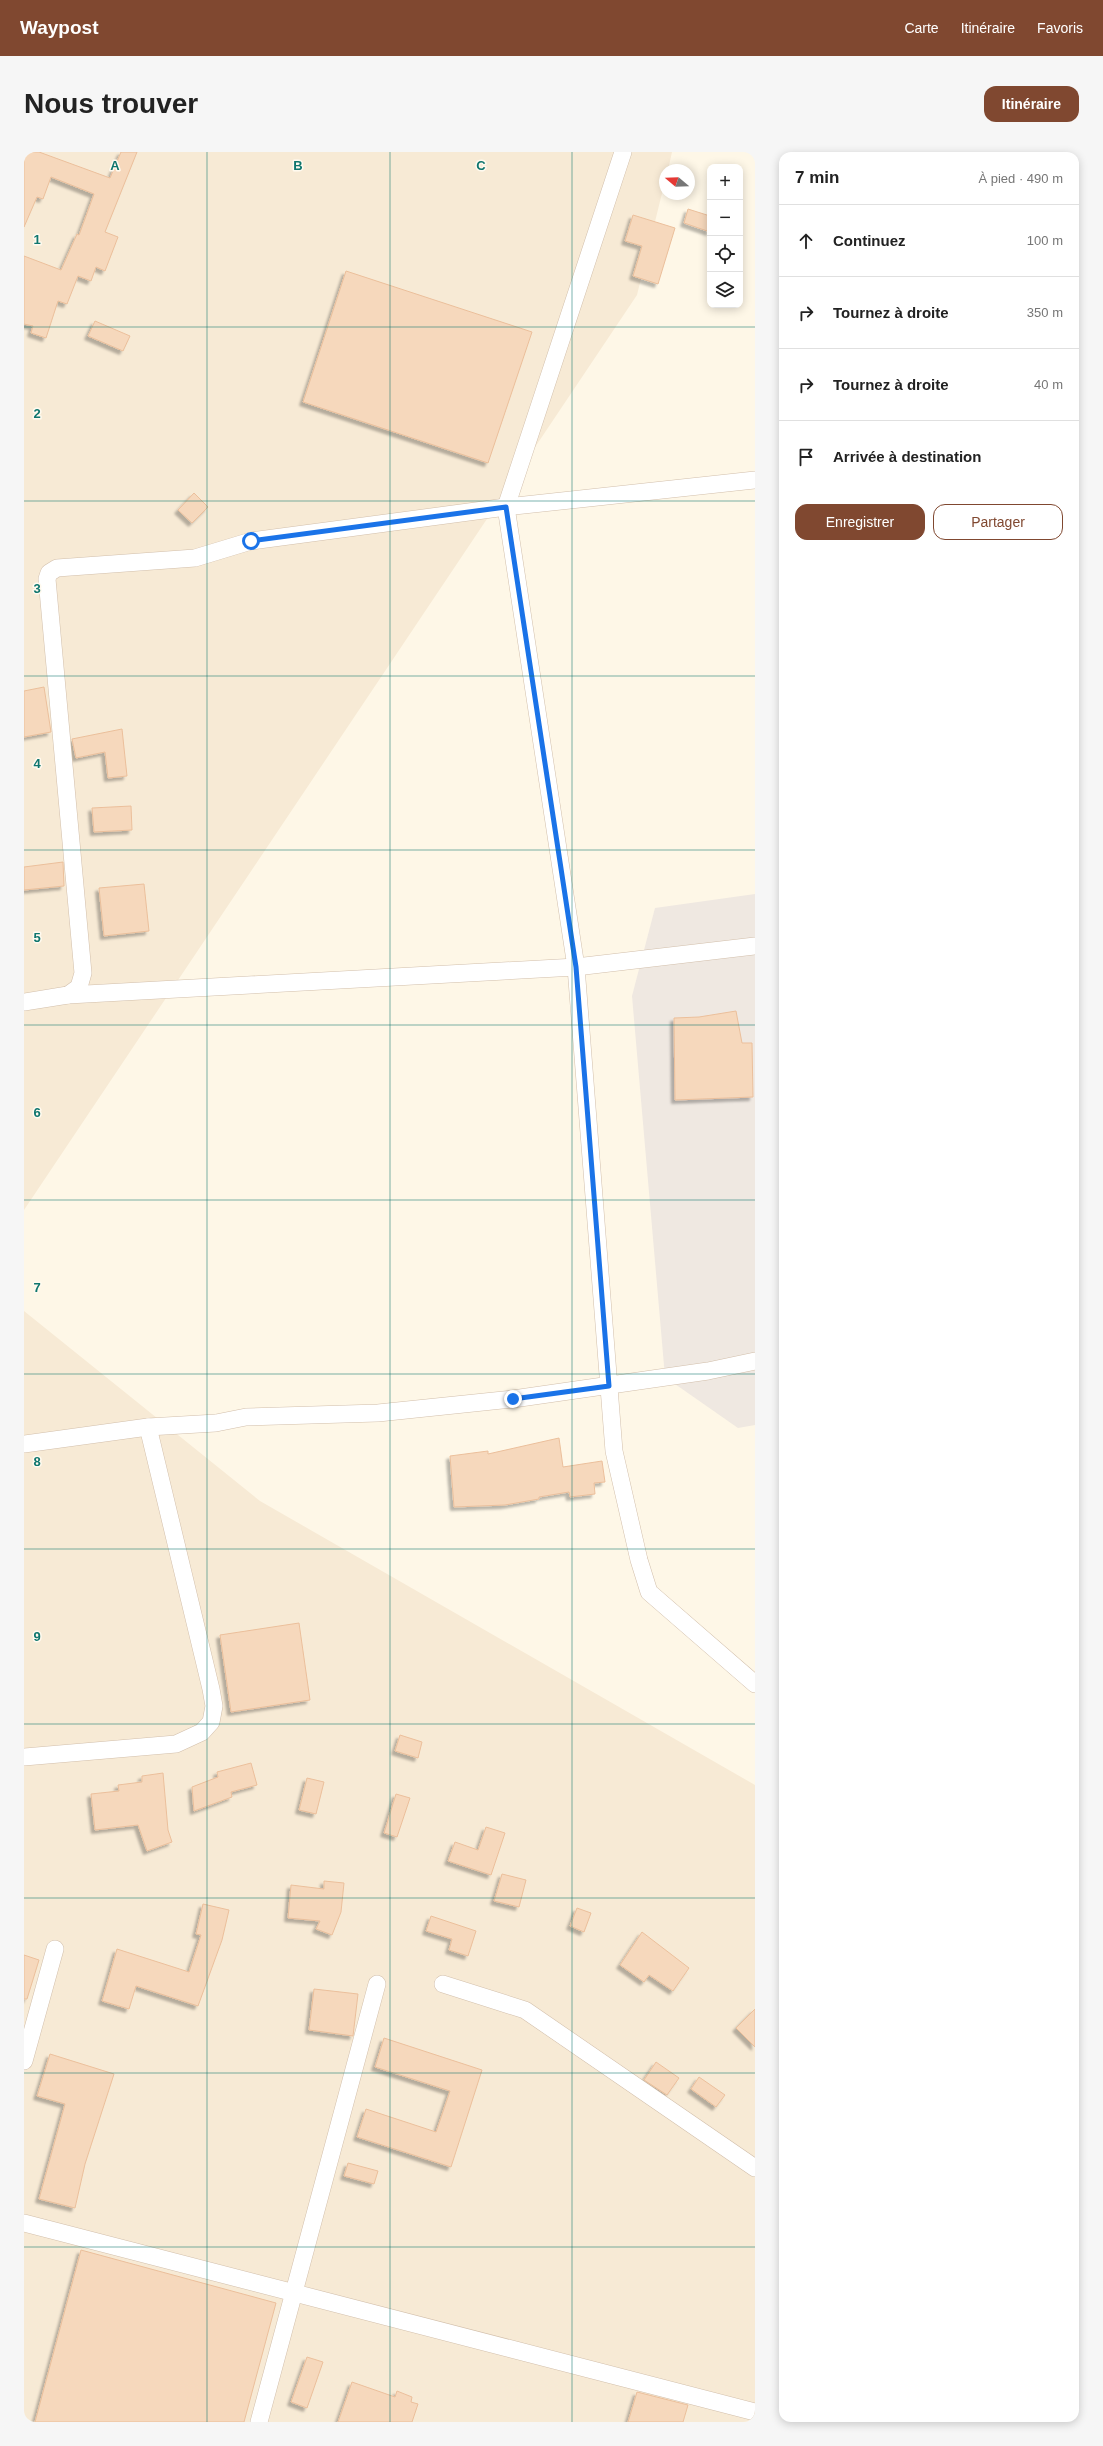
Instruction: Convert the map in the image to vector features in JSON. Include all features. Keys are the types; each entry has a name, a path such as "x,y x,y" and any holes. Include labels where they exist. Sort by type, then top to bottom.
{"street":[{"path":"623,152 506,507 576,967 614,1451 639,1560 649,1592 755,1684"},
{"path":"68,995 79,987 83,973 47,579 50,573 57,568 195,558 251,541 506,507 755,480"},
{"path":"24,1002 68,995 576,967 755,946"},
{"path":"24,1444 148,1426 216,1423 246,1417 378,1413 513,1399 609,1386 755,1361"},
{"path":"24,1757 176,1744 202,1732 211,1722 214,1706 211,1689 148,1426"},
{"path":"24,2061 55,1949"},
{"path":"259,2422 378,1984"},
{"path":"443,1984 525,2010 755,2168"},
{"path":"24,2223 755,2412"}],"shaded area":[{"path":"24,152 672,152 669,164 659,164 659,200 660,200 637,295 24,1210"},
{"path":"755,894 755,1425 738,1428 665,1377 632,996 655,908"},
{"path":"24,1311 260,1501 755,1785 755,2422 24,2422"}],"building":[{"path":"24,152 39,152 110,178 121,152 137,152 105,232 118,237 105,271 96,267 91,281 78,276 67,304 58,301 46,338 31,333 33,326 24,324 24,256 61,270 77,234 79,235 94,194 51,177 43,199 37,197 24,227"},
{"path":"688,209 707,215 707,231 684,223"},
{"path":"633,215 675,228 658,284 633,276 642,246 625,241"},
{"path":"346,271 532,332 488,463 303,402"},
{"path":"95,321 130,336 123,351 88,336"},
{"path":"194,493 208,507 192,523 178,510"},
{"path":"44,687 51,732 24,737 24,691"},
{"path":"122,729 127,776 108,778 105,752 76,758 72,739"},
{"path":"131,806 132,830 94,832 92,808"},
{"path":"63,862 64,886 24,890 24,867"},
{"path":"144,884 149,931 104,936 99,888"},
{"path":"736,1011 742,1043 752,1043 753,1097 675,1100 674,1018 699,1017"},
{"path":"559,1438 563,1467 602,1461 605,1482 594,1483 595,1494 570,1497 569,1492 505,1505 454,1507 450,1456 488,1451 488,1454"},
{"path":"299,1623 310,1700 231,1712 220,1635"},
{"path":"400,1735 422,1742 418,1758 395,1751"},
{"path":"251,1763 257,1785 231,1792 232,1797 194,1811 192,1787 218,1777 217,1772"},
{"path":"163,1773 168,1830 172,1842 147,1851 138,1825 95,1830 91,1794 119,1791 118,1785 142,1782 142,1776"},
{"path":"307,1778 324,1782 316,1814 299,1810"},
{"path":"396,1794 410,1798 397,1837 384,1833"},
{"path":"486,1827 505,1833 491,1875 448,1861 455,1842 478,1850"},
{"path":"502,1874 526,1880 519,1907 494,1901"},
{"path":"324,1881 344,1883 341,1912 332,1935 316,1929 320,1921 288,1918 291,1885 324,1889"},
{"path":"203,1904 229,1910 222,1940 198,2006 136,1986 129,2009 102,2001 117,1949 189,1972 201,1935 196,1934"},
{"path":"577,1908 591,1913 584,1932 570,1926"},
{"path":"431,1916 476,1931 468,1956 449,1950 452,1939 426,1931"},
{"path":"642,1932 689,1968 673,1991 649,1975 644,1982 620,1965"},
{"path":"24,1955 39,1960 27,1999 24,1999"},
{"path":"314,1989 358,1994 353,2036 309,2030"},
{"path":"755,2009 755,2047 736,2028"},
{"path":"384,2038 482,2070 451,2167 357,2137 366,2109 436,2132 450,2091 375,2067"},
{"path":"50,2054 114,2074 85,2164 75,2208 39,2199 65,2104 37,2096"},
{"path":"656,2062 679,2078 667,2095 644,2080"},
{"path":"699,2077 725,2095 716,2107 691,2089"},
{"path":"348,2163 378,2171 374,2184 344,2176"},
{"path":"81,2250 276,2303 244,2422 35,2422"},
{"path":"307,2357 323,2362 307,2408 291,2402"},
{"path":"352,2382 395,2397 397,2391 412,2397 411,2402 418,2404 412,2422 338,2422"},
{"path":"637,2392 688,2405 683,2422 628,2422"}],"route":[{"path":"251,541 506,507 576,967 609,1386 560,1391 513,1399"}]}
